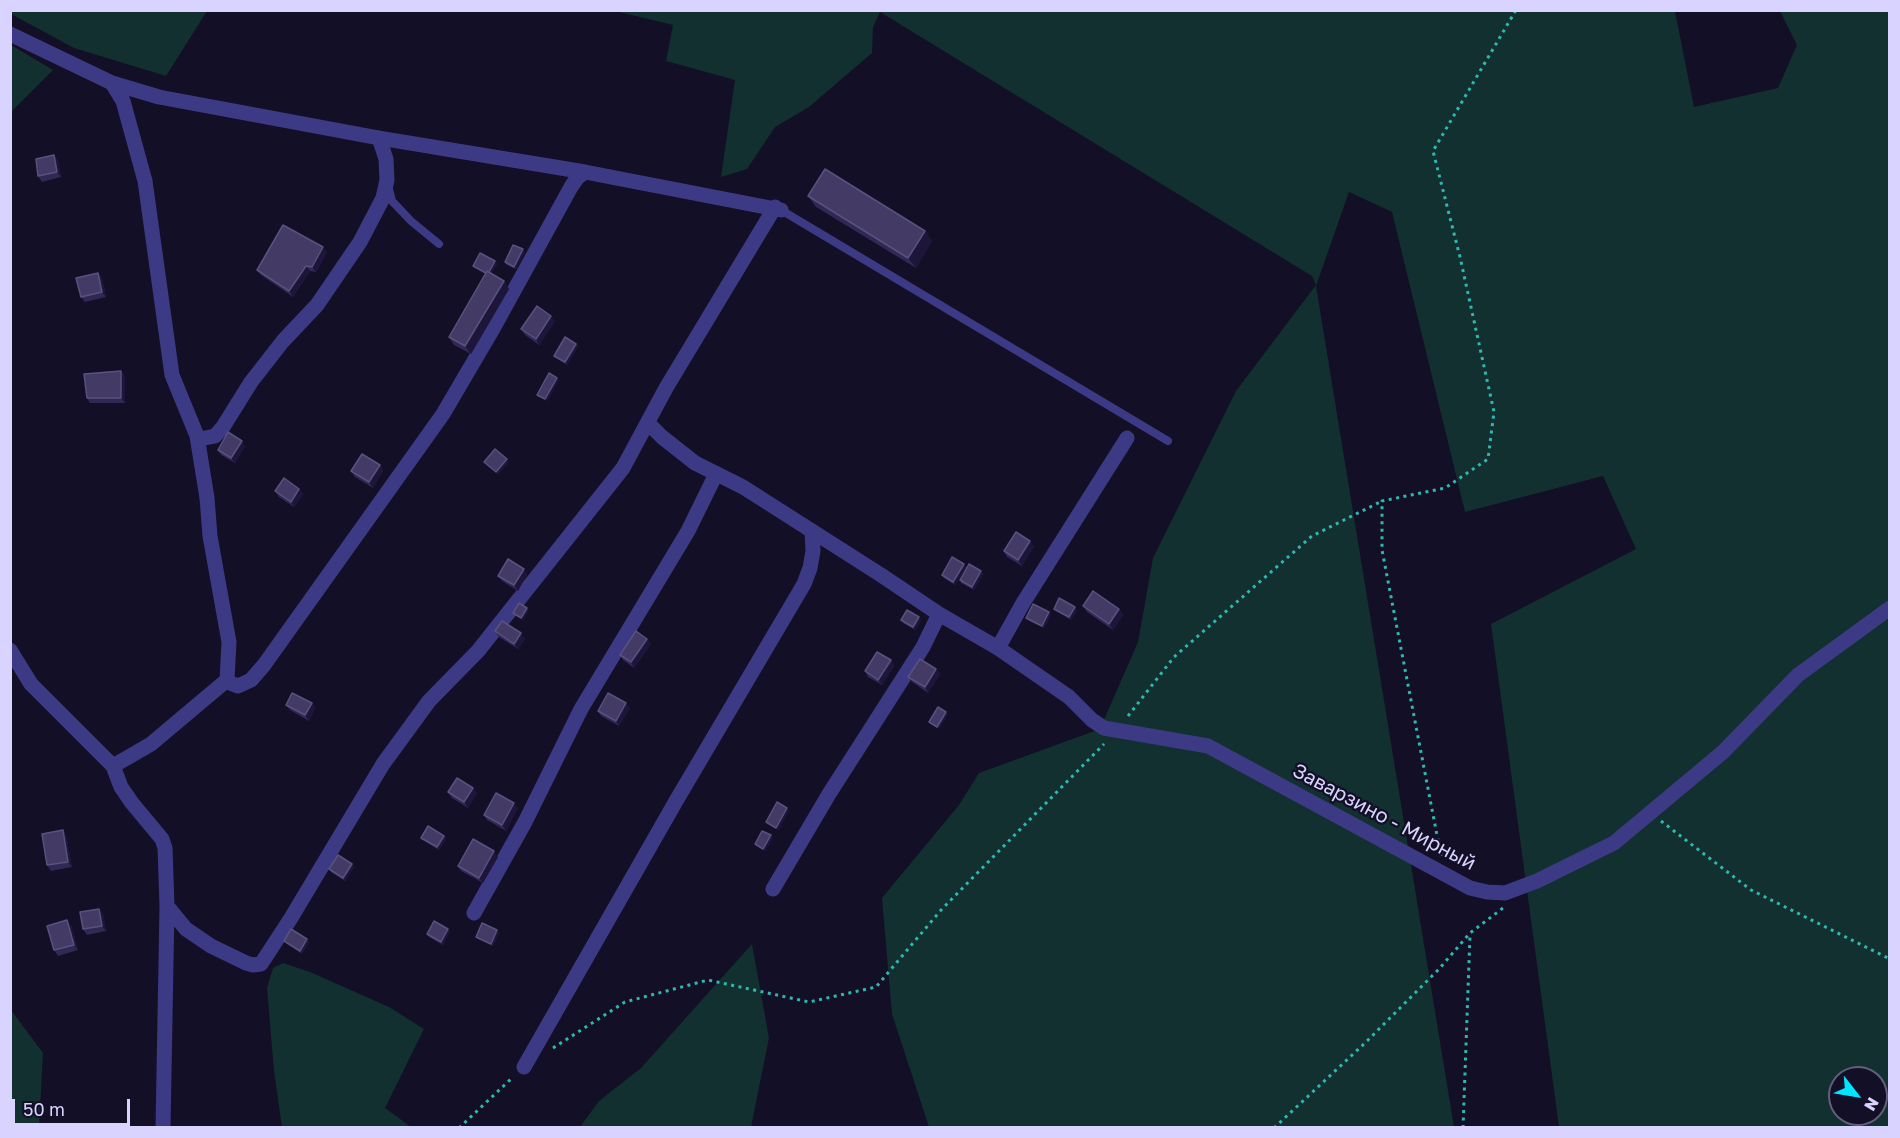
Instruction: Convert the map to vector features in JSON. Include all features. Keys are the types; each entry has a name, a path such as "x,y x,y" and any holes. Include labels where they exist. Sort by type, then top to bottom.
{"street":[{"path":"10,34 112,83 159,97 209,108 585,172 778,208 666,388 622,468 478,651 429,701 383,764 261,964 246,963 211,946 186,929 167,906"},
{"path":"112,83 123,101 145,181 172,375 197,436 207,498 210,536 229,642 227,680 151,744 113,766"},
{"path":"197,436 200,440 215,436 223,427 251,382 283,341 317,305 369,227 383,198 387,180 386,159 379,138"},
{"path":"227,680 234,685 243,685 264,665 443,414 576,178 585,172"},
{"name":"Заварзино - Мирный","path":"648,423 695,463 743,487 939,614 998,648 1070,698 1092,720 1104,728 1208,746 1470,888 1487,892 1505,893 1537,881 1614,843 1723,752 1797,675 1890,608"},
{"path":"998,648 1023,603 1127,438"},
{"path":"474,913 525,822 581,709 688,531 716,474"},
{"path":"524,1067 676,801 804,584 813,551 812,531"},
{"path":"773,889 923,647 939,614"},
{"path":"10,650 31,684 113,766 132,803 162,839 165,848 167,906 163,1128"}],"lane":[{"path":"387,180 392,201 429,238 439,244"},
{"path":"778,208 1168,441"}],"path":[{"path":"459,1128 524,1067 625,1002 708,980 809,1002 876,987 941,910 1117,730 1174,657 1312,536 1382,501 1445,488 1488,459 1494,412 1460,256 1433,152 1516,10"},
{"path":"1382,501 1382,550 1445,874"},
{"path":"1650,813 1751,890 1890,959"},
{"path":"1274,1128 1439,969 1470,933 1503,907"},
{"path":"1463,1128 1470,933"}],"green space":[{"path":"10,11 207,11 166,76 74,48 11,14"},
{"path":"615,11 1675,11 1694,107 1778,88 1797,45 1780,11 1889,11 1889,1127 1559,1127 1491,624 1636,549 1603,476 1465,512 1392,212 1349,192 1316,286 1454,1127 929,1127 892,1014 882,898 959,805 979,773 1100,729 1138,642 1153,558 1236,391 1316,285 1312,276 880,12 873,27 872,53 809,107 775,127 747,169 721,177 735,80 666,61 673,25"},
{"path":"11,45 53,70 11,112"},
{"path":"752,944 769,1038 751,1127 580,1127 599,1101 641,1068"},
{"path":"283,963 310,972 389,1007 424,1029 385,1108 411,1127 282,1127 274,1071 267,988 273,968"},
{"path":"11,1010 43,1053 39,1127 11,1127"}],"building":[{"path":"54,155 57,172 38,176 36,159"},
{"path":"825,169 925,231 908,258 808,196"},
{"path":"283,225 323,247 312,267 306,266 289,291 257,270"},
{"path":"513,245 523,249 514,267 505,262"},
{"path":"480,253 495,261 489,272 486,273 473,266"},
{"path":"487,271 504,281 465,346 449,337"},
{"path":"98,273 102,292 81,297 76,278"},
{"path":"537,306 551,316 536,339 521,329"},
{"path":"565,337 576,344 565,362 554,356"},
{"path":"121,371 121,398 87,398 84,374"},
{"path":"549,373 557,378 545,399 537,395"},
{"path":"228,432 242,441 231,458 218,450"},
{"path":"495,449 507,459 496,472 484,462"},
{"path":"362,454 380,465 369,482 351,471"},
{"path":"284,478 299,489 291,502 275,491"},
{"path":"1016,532 1030,541 1018,560 1004,551"},
{"path":"952,557 964,564 953,582 942,575"},
{"path":"508,559 524,569 514,585 498,576"},
{"path":"969,564 981,571 972,587 960,580"},
{"path":"1093,591 1119,609 1109,624 1083,606"},
{"path":"1059,598 1075,607 1069,617 1054,609"},
{"path":"519,603 527,608 521,618 513,613"},
{"path":"1033,604 1049,612 1042,626 1026,618"},
{"path":"907,610 919,617 913,627 901,620"},
{"path":"502,621 521,633 514,644 495,631"},
{"path":"636,631 647,639 631,662 620,655"},
{"path":"877,652 891,660 878,680 865,671"},
{"path":"920,659 936,669 925,687 908,677"},
{"path":"292,693 312,703 305,715 286,705"},
{"path":"608,693 626,703 616,721 598,711"},
{"path":"938,707 946,712 937,727 929,722"},
{"path":"457,778 473,788 464,802 448,792"},
{"path":"496,793 514,803 502,825 484,815"},
{"path":"777,802 787,808 776,828 766,822"},
{"path":"428,826 444,836 437,847 421,838"},
{"path":"63,830 68,862 47,865 42,834"},
{"path":"762,831 771,835 763,849 755,844"},
{"path":"473,839 494,851 479,878 458,866"},
{"path":"338,855 352,864 343,878 329,869"},
{"path":"99,909 102,926 83,929 80,912"},
{"path":"67,920 74,945 54,950 47,926"},
{"path":"434,921 448,929 441,942 427,934"},
{"path":"482,923 497,930 491,944 476,937"},
{"path":"291,929 307,939 300,951 284,941"}]}
